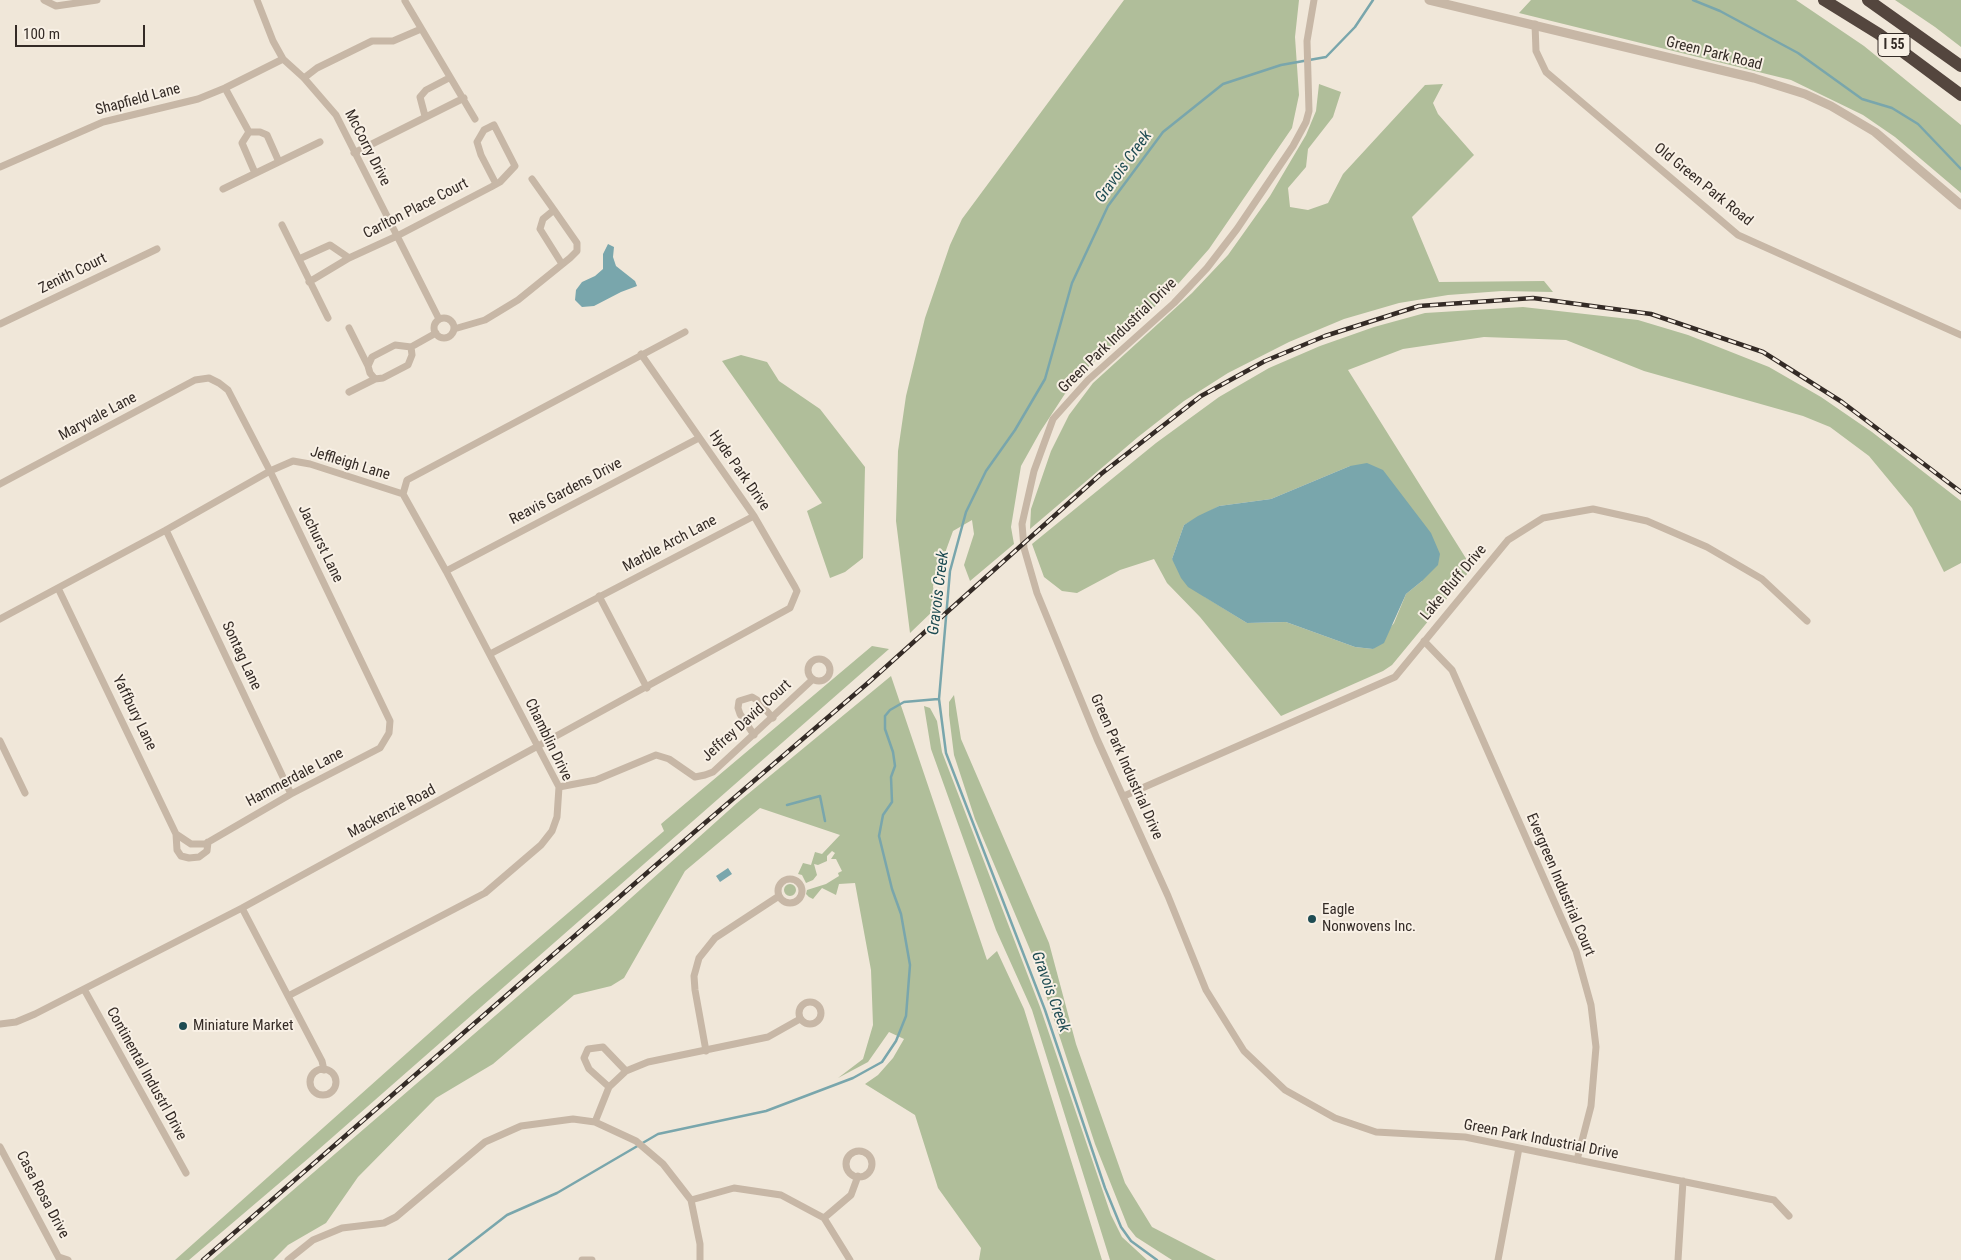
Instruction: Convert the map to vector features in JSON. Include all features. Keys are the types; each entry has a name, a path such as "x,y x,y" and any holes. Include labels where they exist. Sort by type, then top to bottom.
{"highway":[{"name":"I 55","path":"1824,0 1887,40 1961,95"},
{"name":"I 55","path":"1868,0 1961,66"}],"street":[{"path":"44,0 56,6 96,0"},
{"name":"McCorry Drive","path":"258,0 273,41 283,59 304,78 336,115 439,320"},
{"name":"Green Park Industrial Drive","path":"1314,0 1308,31 1310,85 1308,111 1299,136 1237,229 1207,268 1174,303 1088,380 1053,419 1034,471 1022,524 1024,548 1037,592 1054,636 1097,739 1168,896 1206,990 1221,1018 1244,1051 1285,1090 1335,1118 1376,1132 1465,1137 1774,1200 1789,1216"},
{"name":"Green Park Road","path":"1429,0 1754,78 1805,94 1838,110 1874,132 1961,205"},
{"path":"406,1 449,78 464,98 475,119"},
{"name":"Old Green Park Road","path":"1535,24 1536,51 1546,72 1738,234 1961,335"},
{"path":"304,78 317,68 372,41 393,40 421,29"},
{"name":"Shapfield Lane","path":"0,166 103,122 198,99 225,88 283,59"},
{"path":"425,116 420,97 426,90 449,78"},
{"path":"225,88 249,132"},
{"path":"354,153 464,98"},
{"name":"Carlton Place Court","path":"309,282 349,258 496,184 515,166 494,125 484,130 477,142 481,155 496,184"},
{"path":"249,132 260,132 267,135 279,162"},
{"path":"249,132 242,143 255,173"},
{"path":"223,189 320,142"},
{"path":"454,329 449,319 439,320 435,324 436,333 441,338 448,338 454,329 484,320 518,300 577,250 577,243 532,179"},
{"path":"554,210 543,219 540,229 562,264"},
{"path":"282,225 328,318"},
{"path":"299,259 330,245 349,258"},
{"name":"Zenith Court","path":"0,324 157,249"},
{"path":"349,328 370,373 375,379"},
{"name":"Jeffleigh Lane","path":"0,619 166,530 270,471 293,461 310,464 402,494 407,480 685,332"},
{"path":"411,347 436,333"},
{"path":"368,366 372,357 395,345 404,344 411,347"},
{"path":"349,392 408,365 412,355 411,347"},
{"name":"Hyde Park Drive","path":"641,354 754,516 796,587 797,592 790,608"},
{"name":"Jachurst Lane","path":"209,378 228,390 270,471 390,721 389,733"},
{"name":"Maryvale Lane","path":"0,484 195,380 209,378"},
{"name":"Reavis Gardens Drive","path":"446,571 699,438"},
{"name":"Chamblin Drive","path":"288,996 484,893 541,845 552,831 557,817 559,787 446,571 402,494"},
{"name":"Lake Bluff Drive","path":"1124,796 1395,677 1508,540 1543,518 1593,509 1647,521 1707,547 1762,579 1807,620"},
{"name":"Marble Arch Lane","path":"490,654 754,516"},
{"name":"Sontag Lane","path":"166,530 291,794"},
{"name":"Yaffbury Lane","path":"58,588 176,834"},
{"path":"600,596 647,688"},
{"name":"Mackenzie Road","path":"0,1024 26,1018 242,908 647,688 790,608"},
{"name":"Evergreen Industrial Court","path":"1424,641 1452,670 1576,951 1591,1005 1596,1047 1591,1106 1577,1160"},
{"name":"Jeffrey David Court","path":"559,787 596,780 656,755 669,759 695,777 713,772 812,680"},
{"path":"754,734 740,714 738,708 739,701 752,697 773,718"},
{"name":"Hammerdale Lane","path":"176,834 191,844 208,842 291,794 380,748 389,733"},
{"path":"0,741 25,793"},
{"name":"Hammerdale Lane","path":"176,834 177,850 181,856 189,858 199,857 207,851 208,842"},
{"path":"706,1051 695,990 694,976 699,958 715,938 779,896"},
{"path":"242,908 322,1061 324,1070"},
{"name":"Continental Industrl Drive","path":"84,989 186,1173"},
{"path":"595,1122 609,1087 626,1070 648,1062 768,1037 800,1019"},
{"path":"609,1087 589,1069 584,1058 588,1049 602,1047 626,1070"},
{"path":"288,1260 313,1240 342,1228 384,1223 396,1217 485,1142 521,1126 573,1119 595,1122 636,1141 663,1164 691,1200 700,1244 700,1260"},
{"name":"Casa Rosa Drive","path":"0,1147 59,1259 68,1260"},
{"path":"1498,1260 1519,1148"},
{"path":"824,1218 850,1194 858,1176"},
{"path":"1678,1260 1683,1182"},
{"path":"691,1200 734,1188 781,1195 824,1218 850,1260"},
{"path":"582,1260 592,1260"}],"green space":[{"path":"1124,0 1299,0 1295,37 1299,95 1292,128 1209,249 1171,292 1074,380 1040,432 1021,466 1011,527 1014,544 970,581 964,565 974,534 972,520 953,531 933,586 936,608 910,633 896,521 898,451 906,396 925,318 950,245 962,219"},
{"path":"1531,0 1796,0 1864,46 1961,125 1961,193 1895,137 1863,115 1791,80 1519,13"},
{"path":"1895,0 1961,0 1961,47 1935,27"},
{"path":"1319,84 1341,92 1333,117 1308,149 1306,167 1288,188 1290,207 1308,210 1328,203 1343,174 1425,85 1443,84 1433,103 1438,114 1474,155 1412,217 1439,282 1544,281 1553,292 1502,291 1448,295 1399,303 1344,319 1289,342 1228,373 1184,401 1138,437 1030,529 1031,509 1051,451 1069,415 1093,383 1192,293 1228,255 1270,196 1306,135 1316,111"},
{"path":"1523,307 1638,320 1688,335 1769,367 1821,397 1872,432 1961,501 1961,563 1944,572 1912,508 1869,456 1830,427 1803,416 1644,371 1566,340 1484,337 1403,349 1348,370 1472,568 1392,665 1383,671 1281,716 1200,617 1167,583 1154,559 1120,570 1077,593 1062,591 1044,577 1032,544 1156,443 1219,397 1269,368 1320,346 1374,327 1425,313","holes":["1350,466 1422,581 1406,594 1394,623 1373,649 1355,647 1286,622 1247,623 1205,597 1172,559 1184,525 1219,506 1271,499"]},
{"path":"741,355 767,362 779,381 820,409 865,467 863,558 845,572 830,578 807,511 822,503 722,361"},
{"path":"872,646 889,649 310,1157 189,1260 175,1260 472,995 664,831 661,824"},
{"path":"891,676 987,960 997,951 1024,1009 1102,1260 979,1260 981,1248 938,1188 915,1115 865,1084 878,1075 893,1058 904,1039 889,1032 868,1062 838,1078 863,1059 873,1025 871,970 855,883 839,884 836,895 822,888 813,899 809,897 806,894 807,890 826,884 839,876 838,873 842,871 836,859 831,859 835,853 832,851 827,856 827,861 818,865 814,864 817,875 813,880 806,883 802,875 798,874 803,863 811,865 815,852 822,854 840,835 760,808 685,871 624,978 611,986 574,995 493,1064 436,1098 358,1177 326,1223 288,1245 273,1260 212,1260 612,915 737,803"},
{"path":"954,695 961,739 1049,943 1076,1044 1125,1183 1152,1227 1216,1260 1172,1260 1136,1237 1128,1227 1095,1144 1034,959 975,819 954,755 949,702"},
{"path":"924,706 930,708 937,721 942,752 1040,1007 1111,1215 1122,1237 1147,1260 1110,1260 1032,1010 996,930 931,749"},
{"path":"792,884 795,885 795,895 788,896 785,895 784,888 785,885"}],"water":[{"path":"608,244 614,247 613,257 616,266 635,281 637,286 594,306 582,307 575,300 576,290 582,282 595,276 603,269 603,254"},
{"path":"1367,463 1383,470 1431,533 1440,554 1438,565 1406,594 1384,643 1373,649 1355,647 1286,622 1247,623 1188,587 1181,578 1172,559 1184,525 1198,516 1219,506 1271,499 1350,466"},
{"path":"728,868 732,874 720,882 716,876"}],"waterway":[{"name":"Gravois Creek","path":"1157,1260 1131,1241 1121,1227 1105,1188 1045,1010 946,753 939,699 950,571 966,512 986,471 1015,430 1045,379 1072,283 1108,206 1163,132 1223,84 1281,65 1326,57 1355,27 1373,0"},
{"path":"1693,0 1720,11 1798,53 1862,99 1892,108 1918,124 1961,169"},
{"path":"449,1260 507,1215 557,1193 658,1134 766,1111 853,1078 882,1062 896,1041 906,1016 910,965 901,914 892,889 879,836 883,815 892,802 891,777 895,766 893,752 885,729 885,716 890,710 904,702 938,699"},
{"path":"787,805 820,796 825,821"}],"railway":[{"path":"203,1260 869,682 1101,474 1201,396 1265,361 1325,336 1419,306 1533,298 1651,314 1763,352 1842,402 1961,492"}],"place":[{"name":"Eagle Nonwovens Inc.","path":"1312,919"},
{"name":"Miniature Market","path":"183,1026"}]}
